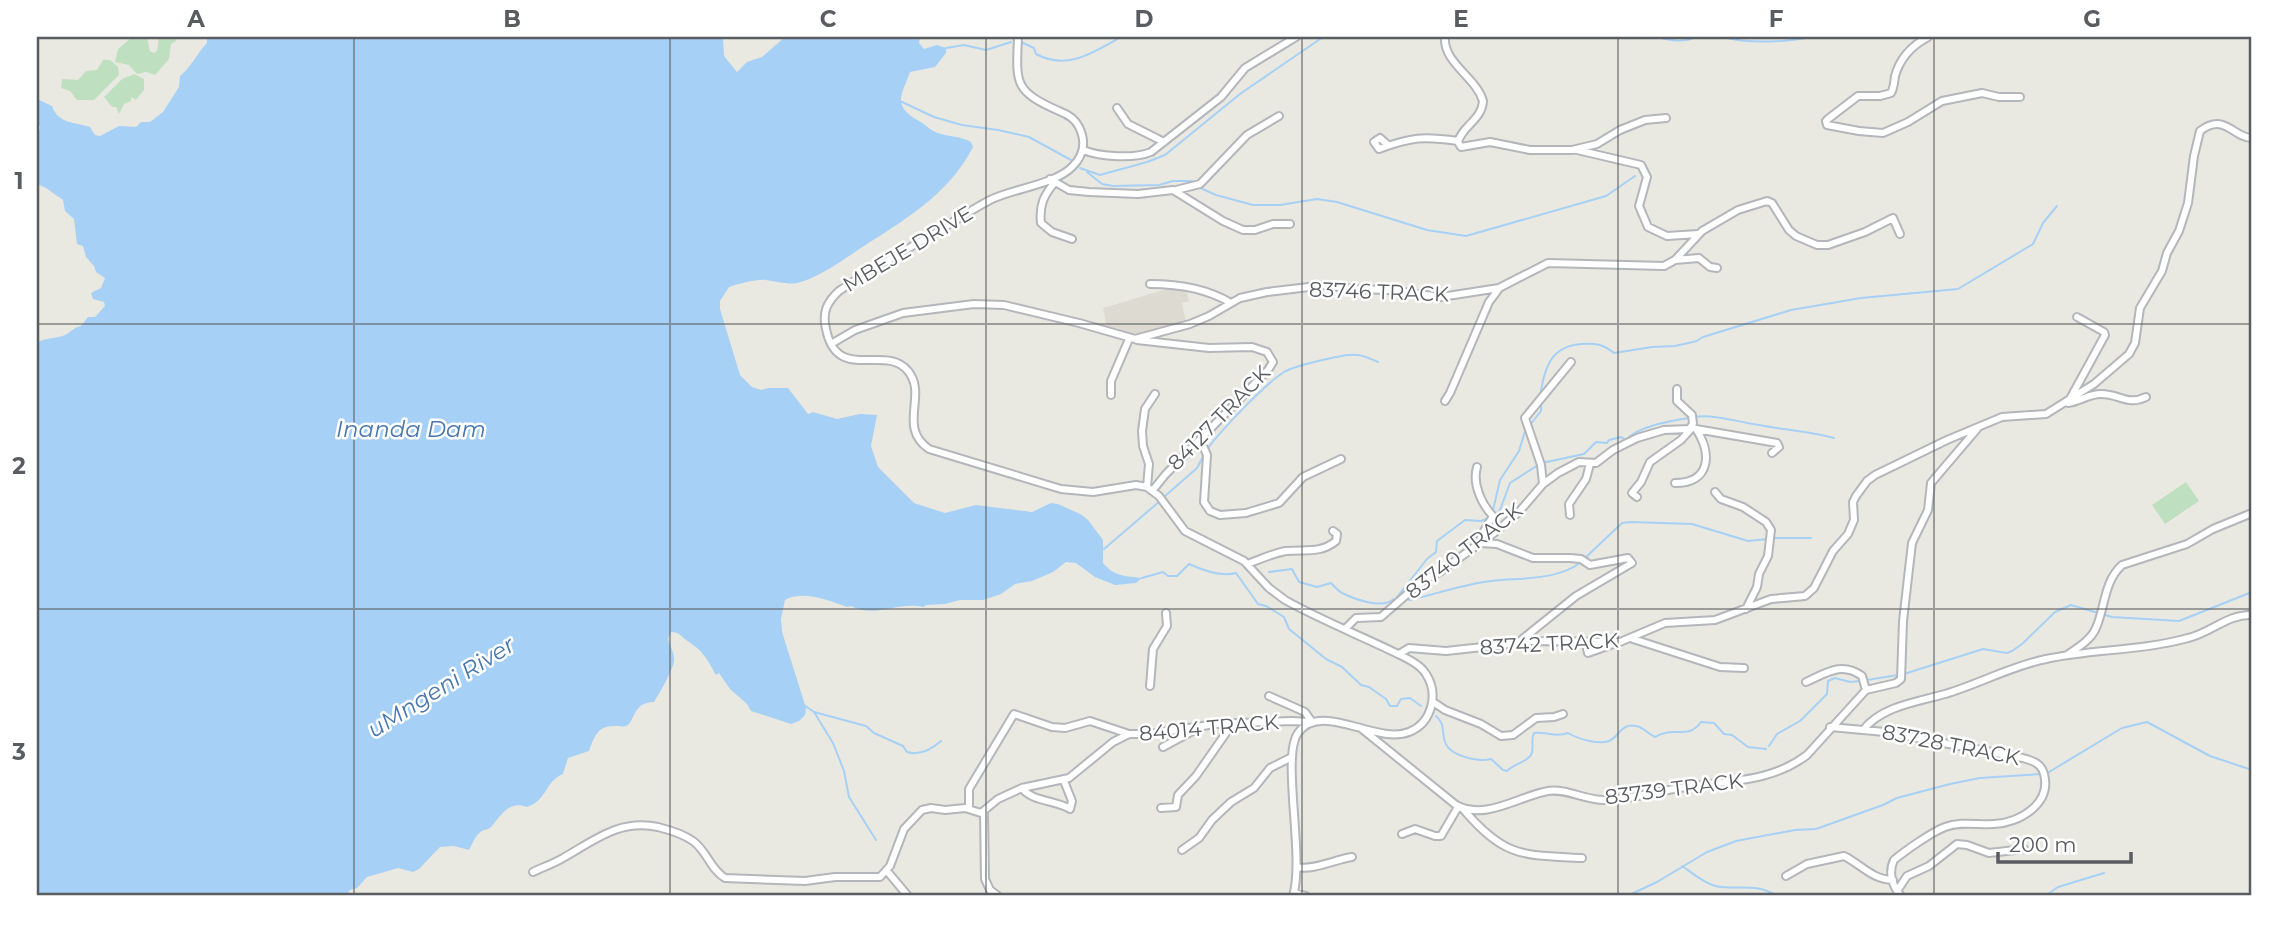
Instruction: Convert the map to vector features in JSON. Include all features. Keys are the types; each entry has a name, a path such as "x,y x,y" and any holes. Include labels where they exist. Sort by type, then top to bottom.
{"street":[{"path":"1018,37 1018,79 1024,92 1075,120 1081,131 1083,150 1097,154 1143,155 1152,152 1221,97 1245,68 1296,37"},
{"path":"1445,37 1448,53 1475,84 1483,101 1482,111 1462,132 1458,141"},
{"path":"1928,37 1917,43 1904,56 1891,93 1858,96 1828,119 1826,124 1883,133 1908,122 1942,101 1982,93 1999,97 2020,97"},
{"path":"1116,108 1128,124 1164,142"},
{"path":"1072,239 1052,232 1041,223 1040,211 1044,195 1052,181 1069,190 1138,194 1176,190 1200,184 1247,135 1279,116"},
{"path":"1576,150 1597,144 1620,130 1645,120 1666,118"},
{"name":"83742 TRACK","path":"1399,654 1409,648 1446,651 1510,645 1520,641 1615,643 1633,639 1665,623 1715,620 1771,599 1800,598 1811,592 1833,551 1852,527 1853,502 1867,481 1884,470 2006,416 2040,416 2067,402 2116,367 2133,349 2140,309 2162,271 2167,253 2179,231 2188,203 2200,131 2221,125 2233,128 2245,138 2252,138"},
{"path":"1388,145 1419,137 1458,141 1463,147 1490,142 1530,150 1576,150 1616,161 1627,160 1641,165 1647,177 1639,206 1648,227 1667,236 1698,234"},
{"name":"MBEJE DRIVE","path":"831,344 825,326 825,308 839,291 979,206 1004,194 1052,181 1068,170 1083,150"},
{"path":"1176,190 1238,229 1252,231 1273,224 1290,224"},
{"path":"1675,260 1698,234 1738,210 1767,201 1772,203 1789,230 1812,244 1822,246 1834,243 1893,218 1900,234"},
{"name":"83746 TRACK","path":"1132,339 1190,324 1231,303 1256,294 1326,285 1433,297 1499,288 1548,263 1606,263 1653,267 1664,266 1675,260 1699,258 1710,267 1717,268"},
{"path":"1150,284 1187,286 1220,296 1231,303"},
{"path":"1445,401 1489,302 1499,288"},
{"path":"1111,395 1111,381 1132,339 1079,323 1000,305 974,304 903,313 855,330 831,344 841,355 850,359 895,361 909,371 915,385 913,428 919,441 929,449 1060,489 1093,492 1136,485 1150,488"},
{"path":"2077,317 2105,335 2067,402 2073,403 2095,394 2110,394 2133,402 2146,397"},
{"name":"84127 TRACK","path":"1132,339 1198,347 1252,347 1270,354 1273,362 1197,443 1150,488"},
{"path":"1543,484 1541,466 1525,418 1571,362"},
{"path":"1675,484 1688,483 1695,479 1707,457 1703,440 1693,427 1690,413 1677,401 1677,388"},
{"path":"1155,394 1145,409 1142,431 1143,446 1157,483"},
{"path":"1637,497 1632,493 1650,462 1681,440 1693,427"},
{"name":"83740 TRACK","path":"1345,629 1356,618 1381,617 1421,582 1441,571 1519,512 1543,484 1574,464 1599,462 1617,447 1654,432 1693,427 1777,443 1779,447 1772,453"},
{"path":"1806,682 1836,668 1847,669 1863,677 1866,690 1896,683 1901,679 1903,621 1912,543 1928,510 1931,483 1978,428"},
{"path":"1197,443 1204,448 1207,455 1204,502 1210,510 1220,515 1246,513 1279,503 1303,477 1340,459"},
{"path":"1570,515 1569,504 1586,479 1590,464"},
{"path":"1149,466 1150,488 1185,531 1247,564 1269,589 1285,600 1399,654 1425,672 1432,688 1433,702 1422,723 1408,732 1389,735 1332,721 1311,722 1296,735 1292,757 1298,867 1294,895 1306,896"},
{"path":"1477,467 1477,488 1485,507 1493,516 1481,536 1480,543 1497,544 1533,558 1581,559 1590,565 1626,558 1631,560 1630,566 1576,596 1520,641"},
{"path":"1715,492 1721,499 1742,507 1766,522 1771,530 1768,556 1746,609"},
{"path":"2066,656 2094,631 2104,598 2115,573 2122,565 2180,547 2213,529 2252,513"},
{"path":"1247,564 1284,552 1310,552 1324,548 1336,541 1337,534 1333,531"},
{"path":"1150,686 1153,649 1167,626 1166,613"},
{"path":"1863,730 1892,709 1962,689 2034,662 2186,639 2226,620 2240,615 2252,615"},
{"path":"1633,639 1720,667 1744,668"},
{"path":"1593,642 1587,649 1588,653 1615,643"},
{"name":"83739 TRACK","path":"1461,808 1493,808 1550,790 1606,800 1758,778 1797,763 1816,746 1830,727 1866,690"},
{"path":"1269,696 1305,712 1311,722"},
{"path":"1433,702 1501,736 1513,734 1534,719 1563,714"},
{"path":"968,809 970,789 1014,714 1052,727 1065,728 1090,721 1129,734"},
{"name":"84014 TRACK","path":"984,812 998,799 1021,788 1064,780 1085,768 1113,742 1129,734 1149,734 1233,723 1311,722"},
{"path":"1161,808 1176,807 1178,795 1196,776 1233,723"},
{"path":"1163,747 1203,725"},
{"name":"83728 TRACK","path":"1830,727 1901,734 2023,758 2039,764 2044,774 2045,787 2041,800 2027,813 2003,823 1956,824 1941,828 1894,859 1893,880"},
{"path":"1362,729 1461,808 1501,845 1520,853 1546,858 1582,858"},
{"path":"1182,850 1199,838 1227,806 1254,788 1270,768 1292,757"},
{"path":"1021,788 1032,797 1063,804 1070,809 1072,801 1064,780"},
{"path":"533,872 603,833 636,824 668,829 689,838 699,846 716,872 724,878 811,881 835,877 880,877 887,871 900,836 918,814 931,808 968,809 976,813 984,812 985,879 990,890 998,896"},
{"path":"1402,834 1415,829 1441,836 1461,808"},
{"path":"1899,894 1907,876 1929,866 1956,844 1989,853 2024,849"},
{"path":"1786,876 1807,864 1844,856 1876,878 1893,880 1899,894"},
{"path":"1298,867 1305,869 1352,857"},
{"path":"887,871 908,896"}],"shaded area":[{"path":"1177,286 1186,288 1189,301 1182,303 1186,323 1136,338 1107,328 1103,308"}],"green space":[{"path":"132,37 147,38 150,51 154,53 157,51 159,37 176,38 171,44 169,59 155,75 146,72 137,74 129,65 115,62 118,49"},
{"path":"103,60 110,60 118,67 119,75 94,100 77,100 70,91 61,88 62,79 78,80 86,71 97,70"},
{"path":"134,74 144,79 144,90 136,100 131,97 131,101 124,104 119,114 116,107 112,107 104,97 122,79"},
{"path":"2186,482 2199,501 2165,524 2152,505"}],"water":[{"name":"Inanda Dam","path":"207,37 723,37 724,56 737,72 747,62 762,57 785,37 920,37 919,43 924,49 937,45 946,48 946,53 935,67 910,72 901,99 910,115 933,131 971,142 973,147 963,164 951,180 923,206 821,274 794,283 762,280 729,287 720,301 720,309 740,375 752,387 761,390 788,388 808,414 813,412 837,419 860,414 877,415 871,446 878,467 914,503 945,513 976,505 1032,512 1051,503 1058,504 1088,520 1103,540 1103,563 1107,568 1121,575 1142,578 1136,583 1115,585 1095,577 1076,563 1066,562 1053,572 1032,581 1015,584 1001,594 983,600 960,600 924,607 905,606 869,611 815,597 792,597 785,600 781,619 782,632 806,708 805,715 791,724 751,711 719,673 716,675 700,651 679,634 671,632 668,639 674,661 654,702 642,705 626,726 609,726 601,730 589,751 568,758 563,774 552,782 539,800 527,807 516,805 507,809 490,828 478,835 469,850 454,846 440,847 419,869 413,872 398,868 367,877 346,896 37,896 37,343 65,335 81,326 88,317 95,317 105,306 104,302 93,299 91,293 101,288 105,278 96,272 86,257 83,246 77,244 74,219 65,211 63,200 37,184 37,141 40,127 37,121 37,99 52,106 63,119 90,127 95,135 100,136 119,126 136,127 141,122 150,122 163,112 179,87 180,76 207,43"}],"waterway":[{"path":"1023,43 1034,48 1036,54 1059,61 1080,57 1121,37"},
{"path":"1080,168 1100,175 1165,155 1240,94 1323,37"},
{"path":"1656,37 1671,40 1696,37"},
{"path":"1722,37 1744,41 1813,37"},
{"path":"946,48 964,45 986,50 1011,42"},
{"path":"900,101 934,117 962,125 1029,137 1071,160"},
{"path":"1087,172 1102,184 1113,186 1192,181"},
{"path":"1198,187 1253,205 1280,205 1317,199 1337,202 1427,230 1466,236 1606,196 1635,176"},
{"path":"1698,340 1791,310 1861,298 1958,289 2033,244 2043,223 2057,206"},
{"path":"1540,396 1550,361 1562,349 1595,344 1614,353 1697,341"},
{"path":"1208,448 1244,407 1284,372 1320,360 1351,355 1378,362"},
{"path":"1530,425 1541,411 1541,404"},
{"path":"1694,417 1718,417 1834,438"},
{"path":"1542,463 1584,454 1596,442 1607,443 1621,437 1626,440 1646,428 1689,418"},
{"path":"1493,510 1500,480 1519,451 1526,428"},
{"path":"1164,497 1197,468 1205,453"},
{"path":"1496,514 1510,483 1538,465"},
{"path":"1104,549 1160,501"},
{"path":"1397,597 1427,559 1436,552 1437,541 1465,520 1481,521 1489,518"},
{"path":"1584,559 1622,523 1631,522 1692,524 1748,541 1768,539"},
{"path":"1773,538 1811,538"},
{"path":"1406,598 1410,600 1484,582 1546,576 1580,563"},
{"path":"1142,578 1163,572 1168,576 1177,576 1189,564 1206,571 1236,573 1258,604 1284,617 1289,629 1326,659 1342,667 1361,685 1369,687 1386,699 1390,706 1397,706 1401,699 1410,698 1421,706"},
{"path":"1269,572 1292,569 1299,582 1317,587 1331,583 1342,593 1369,602 1383,603 1394,599"},
{"path":"1904,674 1983,649 2007,653 2012,651 2055,612 2071,605 2112,617 2179,621 2252,592"},
{"path":"1867,680 1898,675"},
{"path":"1769,746 1777,734 1800,721 1827,694 1828,681 1835,678 1850,682 1860,681"},
{"path":"804,705 814,712 833,743 844,771 849,797 876,840"},
{"path":"814,712 866,726 874,733 903,746 907,752 925,751 941,741"},
{"path":"1436,716 1442,725 1445,742 1453,751 1473,759 1491,759 1507,771 1531,755 1534,733 1568,733 1588,741 1605,742 1613,739 1627,726 1639,727 1655,737 1669,732 1691,731 1701,722 1714,723 1724,734 1732,735 1748,747 1766,749"},
{"path":"2049,772 2122,728 2147,722 2210,756 2252,770"},
{"path":"1627,896 1657,882 1707,852 1736,841 1795,830 1816,829 1897,798 1950,784 1980,778 2040,774"},
{"path":"1682,866 1716,886 1757,888 1778,896"},
{"path":"2045,896 2058,887 2104,873"}],"water label":[{"name":"uMngeni River","path":"441,687"}]}
